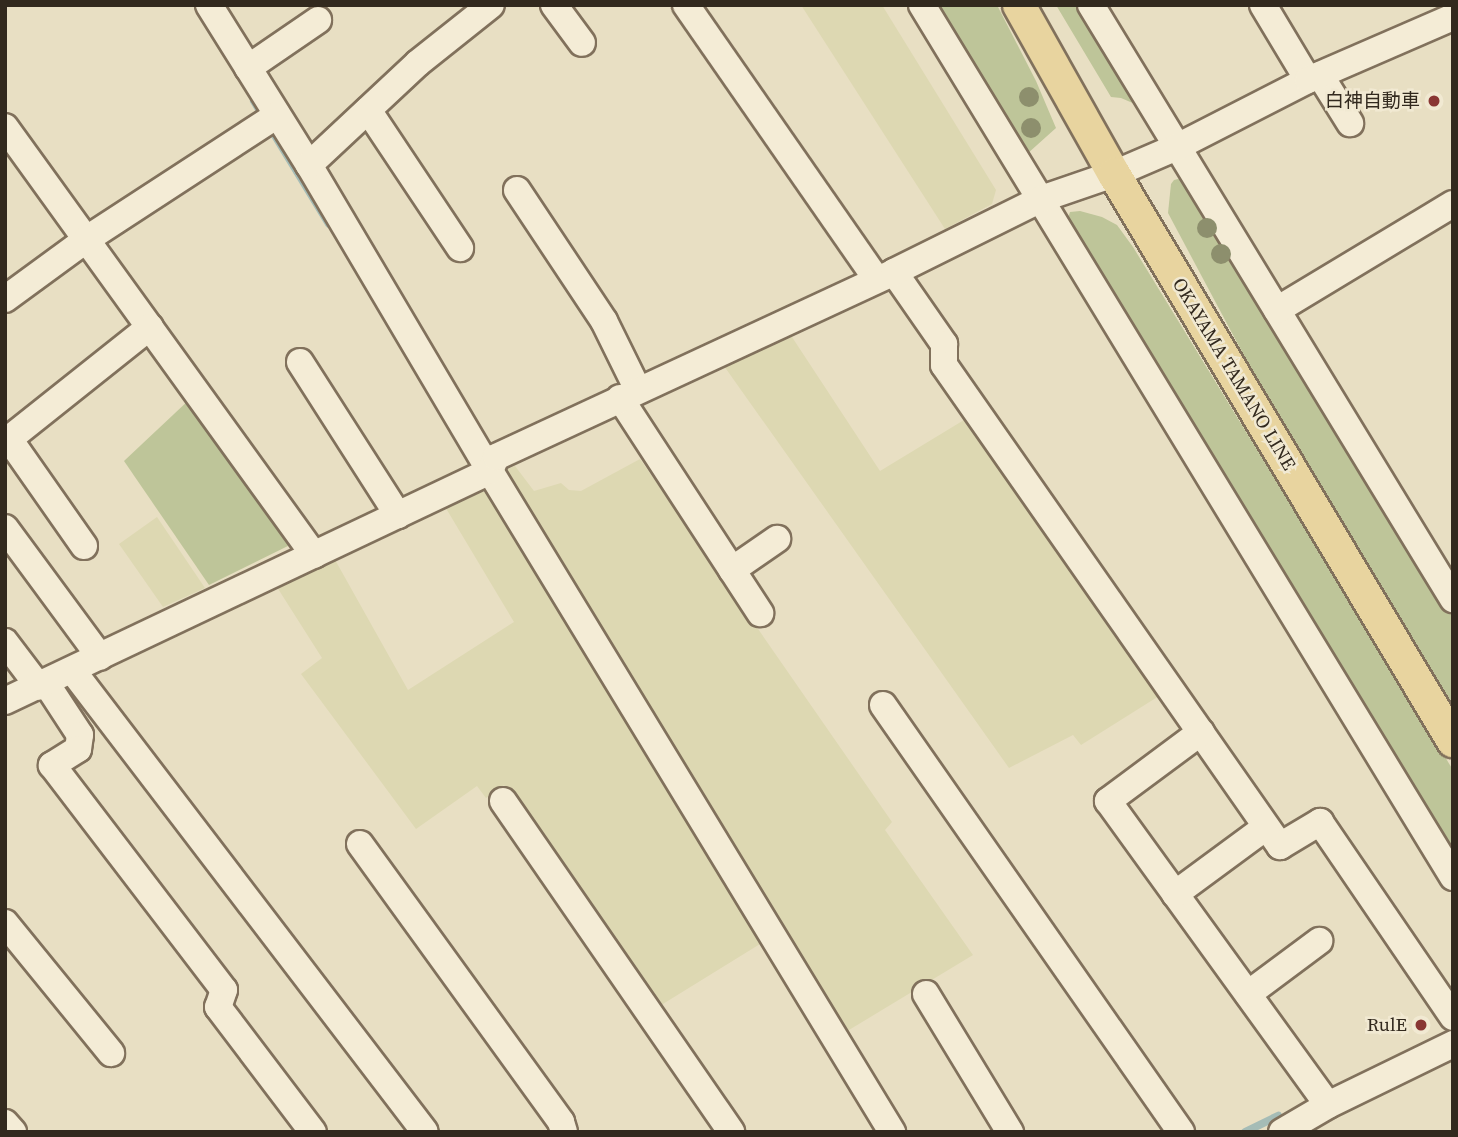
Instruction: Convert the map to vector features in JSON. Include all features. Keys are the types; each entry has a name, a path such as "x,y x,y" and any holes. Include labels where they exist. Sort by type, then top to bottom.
{"main road":[{"name":"OKAYAMA TAMANO LINE","path":"1019,5 1114,174 1453,741"}],"street":[{"path":"209,5 248,68 270,120 309,165 490,471 892,1132"},
{"path":"309,165 418,63 492,5"},
{"path":"554,5 582,43"},
{"path":"686,5 885,275 944,344 944,365 1280,846 1320,822 1453,1017"},
{"path":"922,5 1453,877"},
{"path":"1091,5 1453,599"},
{"path":"1263,5 1314,78 1350,123"},
{"path":"5,701 38,682 72,670 95,650 393,508 490,471 496,457 1041,199 1114,174 1177,147 1314,78 1453,17"},
{"path":"248,68 317,20"},
{"path":"368,110 460,248"},
{"path":"5,299 87,239 270,120"},
{"path":"5,127 311,549"},
{"path":"517,190 604,321 629,394 760,613"},
{"path":"1277,310 1452,208"},
{"path":"84,545 9,439 150,327"},
{"path":"300,362 393,508"},
{"path":"5,528 95,650"},
{"path":"732,570 777,540"},
{"path":"5,642 80,735 78,749 52,765 224,990 218,1007 313,1132"},
{"path":"72,670 425,1132"},
{"path":"883,705 1181,1132"},
{"path":"1200,732 1108,801 1328,1105"},
{"path":"503,801 731,1132"},
{"path":"1175,894 1266,827"},
{"path":"360,844 561,1122 564,1132"},
{"path":"5,923 111,1053"},
{"path":"1248,994 1319,941"},
{"path":"926,994 1010,1132"},
{"path":"1282,1132 1328,1105 1453,1044"},
{"path":"5,1123 13,1132"}],"shaded area":[{"path":"801,5 882,5 996,190 992,204 945,229"},
{"path":"790,334 880,471 964,420 1159,696 1081,745 1073,735 1009,768 724,366"},
{"path":"640,459 892,822 885,830 973,955 844,1033 503,476 505,470 515,466 534,491 561,483 569,490 581,491"},
{"path":"478,490 486,493 760,944 658,1007 504,785 486,798 477,786 416,829 301,674 322,658 275,584 334,558 408,690 514,622 444,505"},
{"path":"157,517 205,588 163,607 119,544"}],"green space":[{"path":"939,5 997,5 1036,81 1056,128 1027,154 955,40 955,32"},
{"path":"1056,5 1080,5 1142,107 1121,98 1111,97"},
{"path":"1182,178 1201,203 1453,617 1453,708 1273,410 1168,213 1171,184"},
{"path":"1080,211 1102,217 1117,225 1133,247 1453,770 1453,859 1067,221 1070,212"},
{"path":"191,398 296,542 209,585 124,461"}],"waterway":[{"path":"254,101 329,224"},
{"path":"1245,1132 1278,1116"}],"place":[{"name":"白神自動車","path":"1434,101"},
{"name":"RulE","path":"1421,1025"}]}
